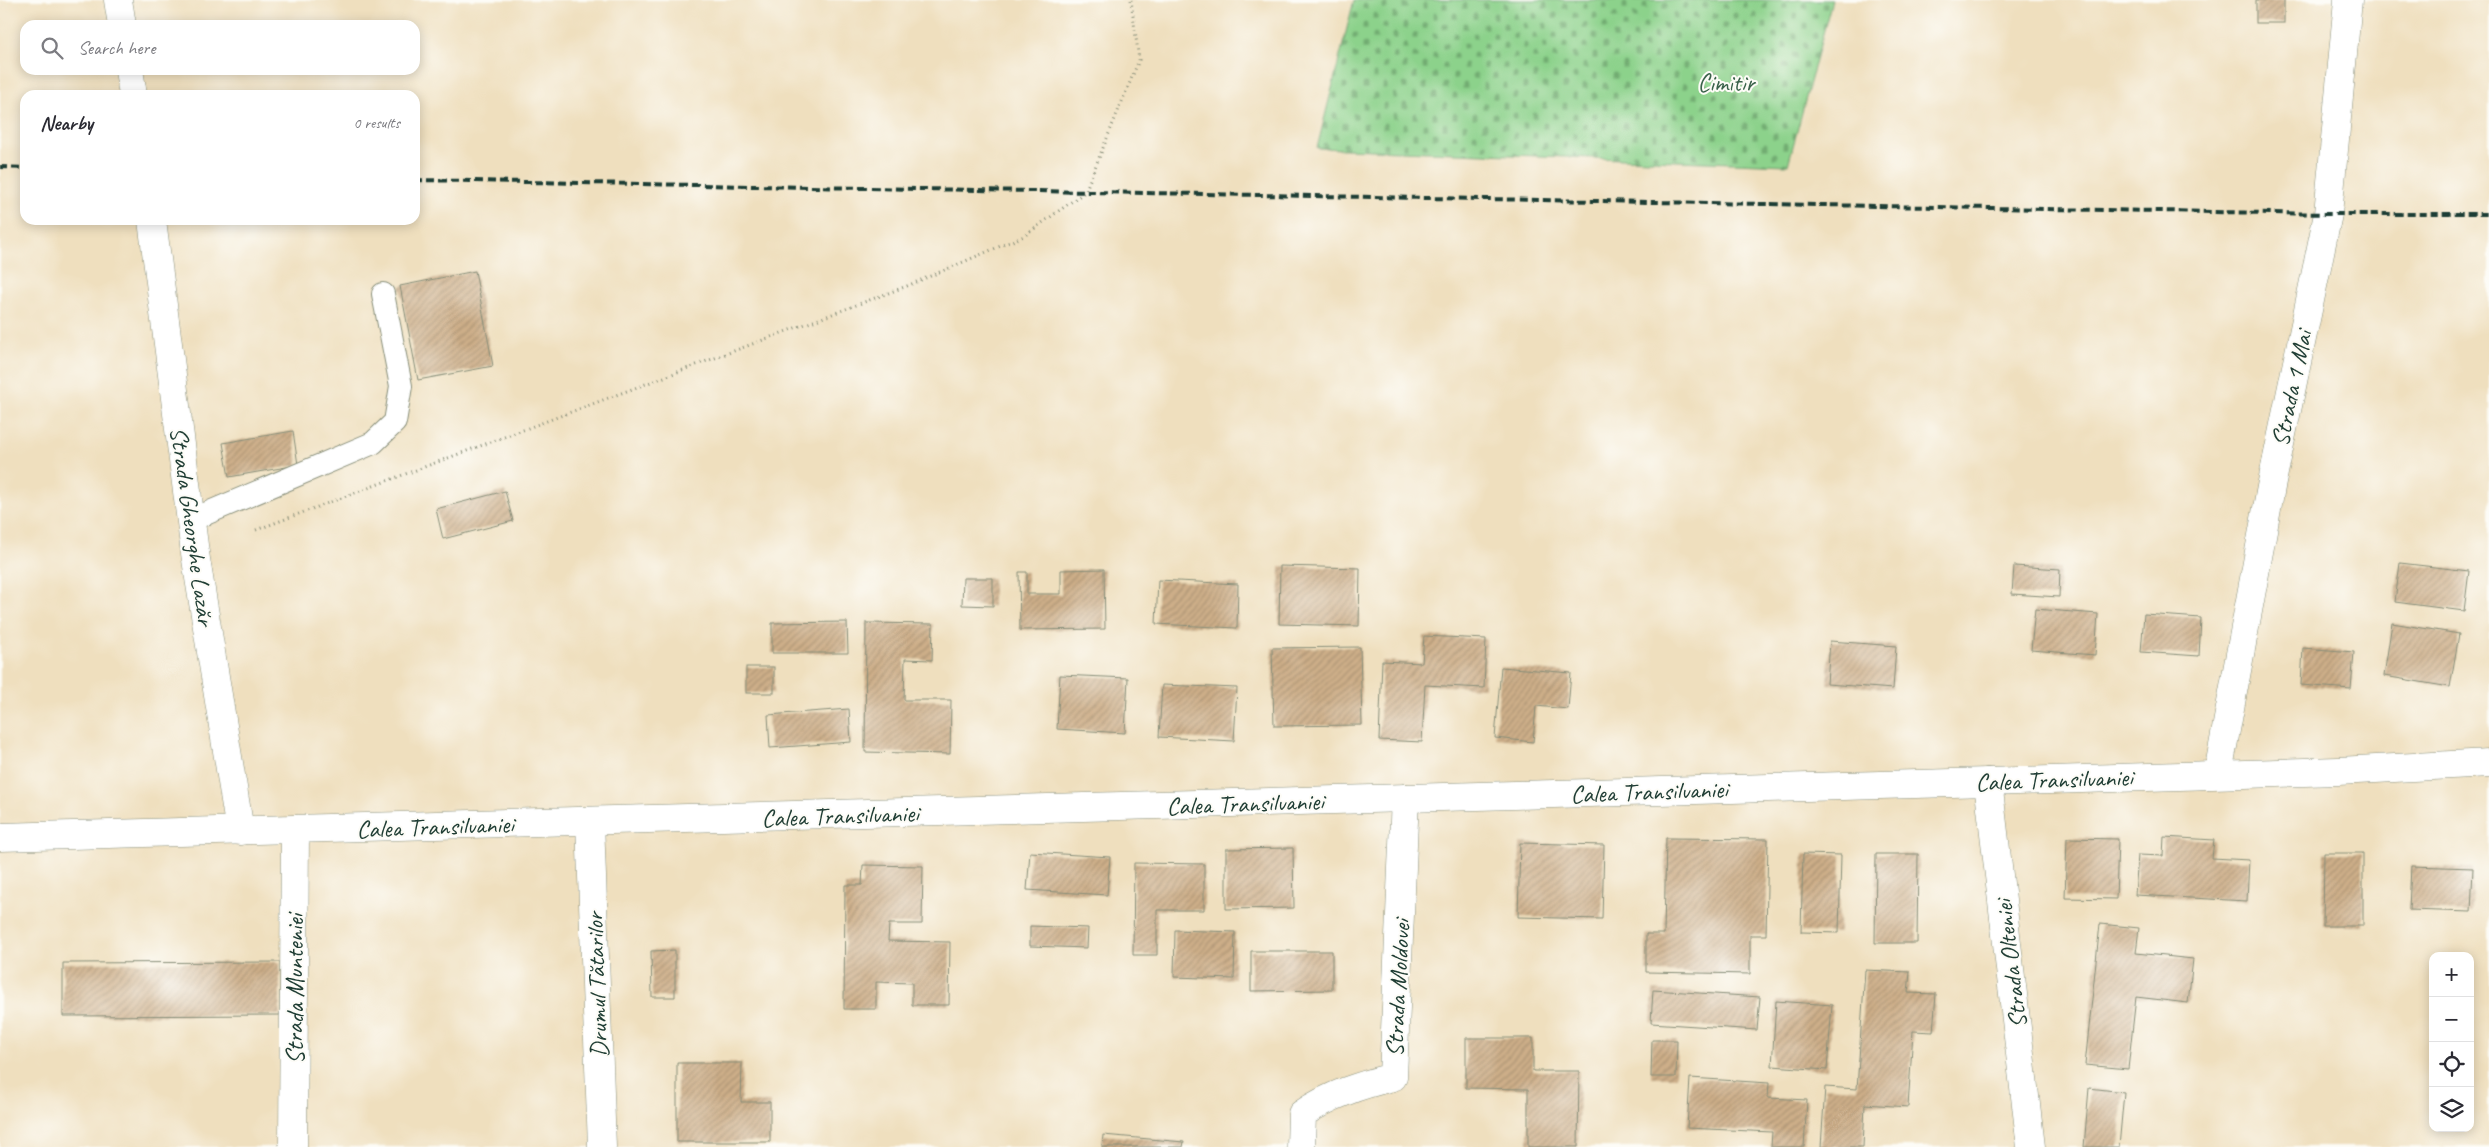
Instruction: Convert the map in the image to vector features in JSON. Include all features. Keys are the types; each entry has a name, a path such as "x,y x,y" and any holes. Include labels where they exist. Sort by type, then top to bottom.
{"main road":[{"path":"118,0 121,20"},
{"name":"Strada 1 Mai","path":"2218,773 2271,487 2328,214 2348,0"},
{"path":"130,75 132,90"},
{"name":"Strada Gheorghe Lazăr","path":"153,225 191,520 240,831"},
{"name":"Calea Transilvaniei","path":"0,837 1988,782 2218,773 2338,771 2489,763"},
{"name":"Strada Olteniei","path":"1988,782 2031,1147"},
{"name":"Strada Moldovei","path":"1301,1147 1302,1114 1317,1104 1361,1084 1393,1077 1405,798"},
{"name":"Drumul Tătarilor","path":"590,822 602,1147"},
{"name":"Strada Munteniei","path":"293,1147 295,830"}],"lane":[{"path":"191,520 373,443 395,422 401,386 383,294"}],"path":[{"path":"250,532 907,286 1024,236 1085,192 1139,60 1131,0"}],"green space":[{"name":"Cimitir","path":"1354,0 1832,0 1788,165 1317,148"}],"building":[{"path":"2256,0 2284,0 2284,23 2256,23"},
{"path":"475,271 493,366 418,380 400,286"},
{"path":"293,431 298,465 229,477 223,443"},
{"path":"505,491 513,521 443,539 436,509"},
{"path":"2400,563 2469,571 2464,611 2395,602"},
{"path":"1280,566 1360,568 1359,626 1279,624"},
{"path":"2014,566 2060,569 2059,597 2012,594"},
{"path":"1104,569 1105,629 1020,630 1019,572 1027,572 1027,594 1061,594 1061,570"},
{"path":"963,578 993,578 993,606 962,605"},
{"path":"1158,580 1238,584 1237,628 1156,624"},
{"path":"2035,609 2098,614 2095,655 2031,650"},
{"path":"2144,614 2201,618 2199,656 2141,652"},
{"path":"847,622 848,653 772,653 772,623"},
{"path":"866,623 933,624 932,660 905,659 904,700 951,700 950,754 865,752"},
{"path":"2392,623 2459,634 2450,687 2384,676"},
{"path":"1424,636 1486,639 1484,688 1425,685 1422,742 1379,740 1382,661 1422,663"},
{"path":"1830,641 1896,646 1893,689 1827,684"},
{"path":"1360,647 1362,725 1274,726 1272,648"},
{"path":"2303,648 2354,652 2351,689 2301,685"},
{"path":"746,667 774,667 774,693 746,693"},
{"path":"1501,667 1571,673 1568,709 1536,706 1533,742 1495,738"},
{"path":"1060,675 1128,678 1125,733 1057,729"},
{"path":"1162,685 1237,688 1234,741 1159,737"},
{"path":"849,709 851,742 770,748 768,715"},
{"path":"2164,837 2214,840 2212,858 2249,860 2247,901 2135,895 2138,855 2163,856"},
{"path":"1666,838 1768,839 1766,935 1750,935 1750,974 1646,972 1646,934 1664,934"},
{"path":"2067,838 2118,839 2116,899 2065,898"},
{"path":"1520,843 1604,845 1602,919 1518,917"},
{"path":"1293,848 1294,908 1226,909 1226,849"},
{"path":"1030,852 1110,857 1107,895 1027,890"},
{"path":"2324,853 2363,853 2363,926 2323,926"},
{"path":"1803,854 1841,855 1839,933 1801,932"},
{"path":"1876,854 1918,854 1917,943 1875,943"},
{"path":"1134,863 1204,864 1204,910 1157,910 1157,955 1133,955"},
{"path":"863,865 923,866 922,924 889,924 888,941 950,942 949,1005 912,1005 912,983 876,982 876,1009 844,1009 845,885 862,885"},
{"path":"2411,866 2473,868 2471,912 2409,910"},
{"path":"2100,924 2139,928 2136,953 2193,959 2188,1003 2136,997 2128,1069 2085,1065"},
{"path":"1030,926 1088,928 1087,948 1030,946"},
{"path":"1175,930 1235,932 1234,979 1174,977"},
{"path":"675,950 675,997 652,997 651,951"},
{"path":"1251,951 1332,951 1332,990 1251,991"},
{"path":"280,962 280,1015 63,1016 63,963"},
{"path":"1865,970 1910,972 1908,993 1936,994 1933,1032 1913,1031 1908,1107 1865,1104 1863,1147 1821,1147 1825,1087 1857,1089"},
{"path":"1653,990 1760,997 1757,1030 1651,1023"},
{"path":"1776,1001 1832,1005 1827,1070 1772,1066"},
{"path":"1466,1038 1533,1038 1533,1071 1579,1071 1578,1147 1528,1147 1528,1089 1466,1088"},
{"path":"1652,1040 1677,1040 1676,1077 1651,1077"},
{"path":"677,1063 742,1063 741,1102 770,1102 770,1142 677,1142"},
{"path":"1690,1078 1769,1083 1768,1098 1807,1100 1804,1147 1771,1147 1772,1132 1687,1128"},
{"path":"2089,1088 2124,1092 2119,1147 2084,1147"},
{"path":"1103,1135 1184,1142 1183,1147 1102,1147"}],"railway":[{"path":"0,167 20,168"},
{"path":"420,180 2328,214 2489,214"}]}
